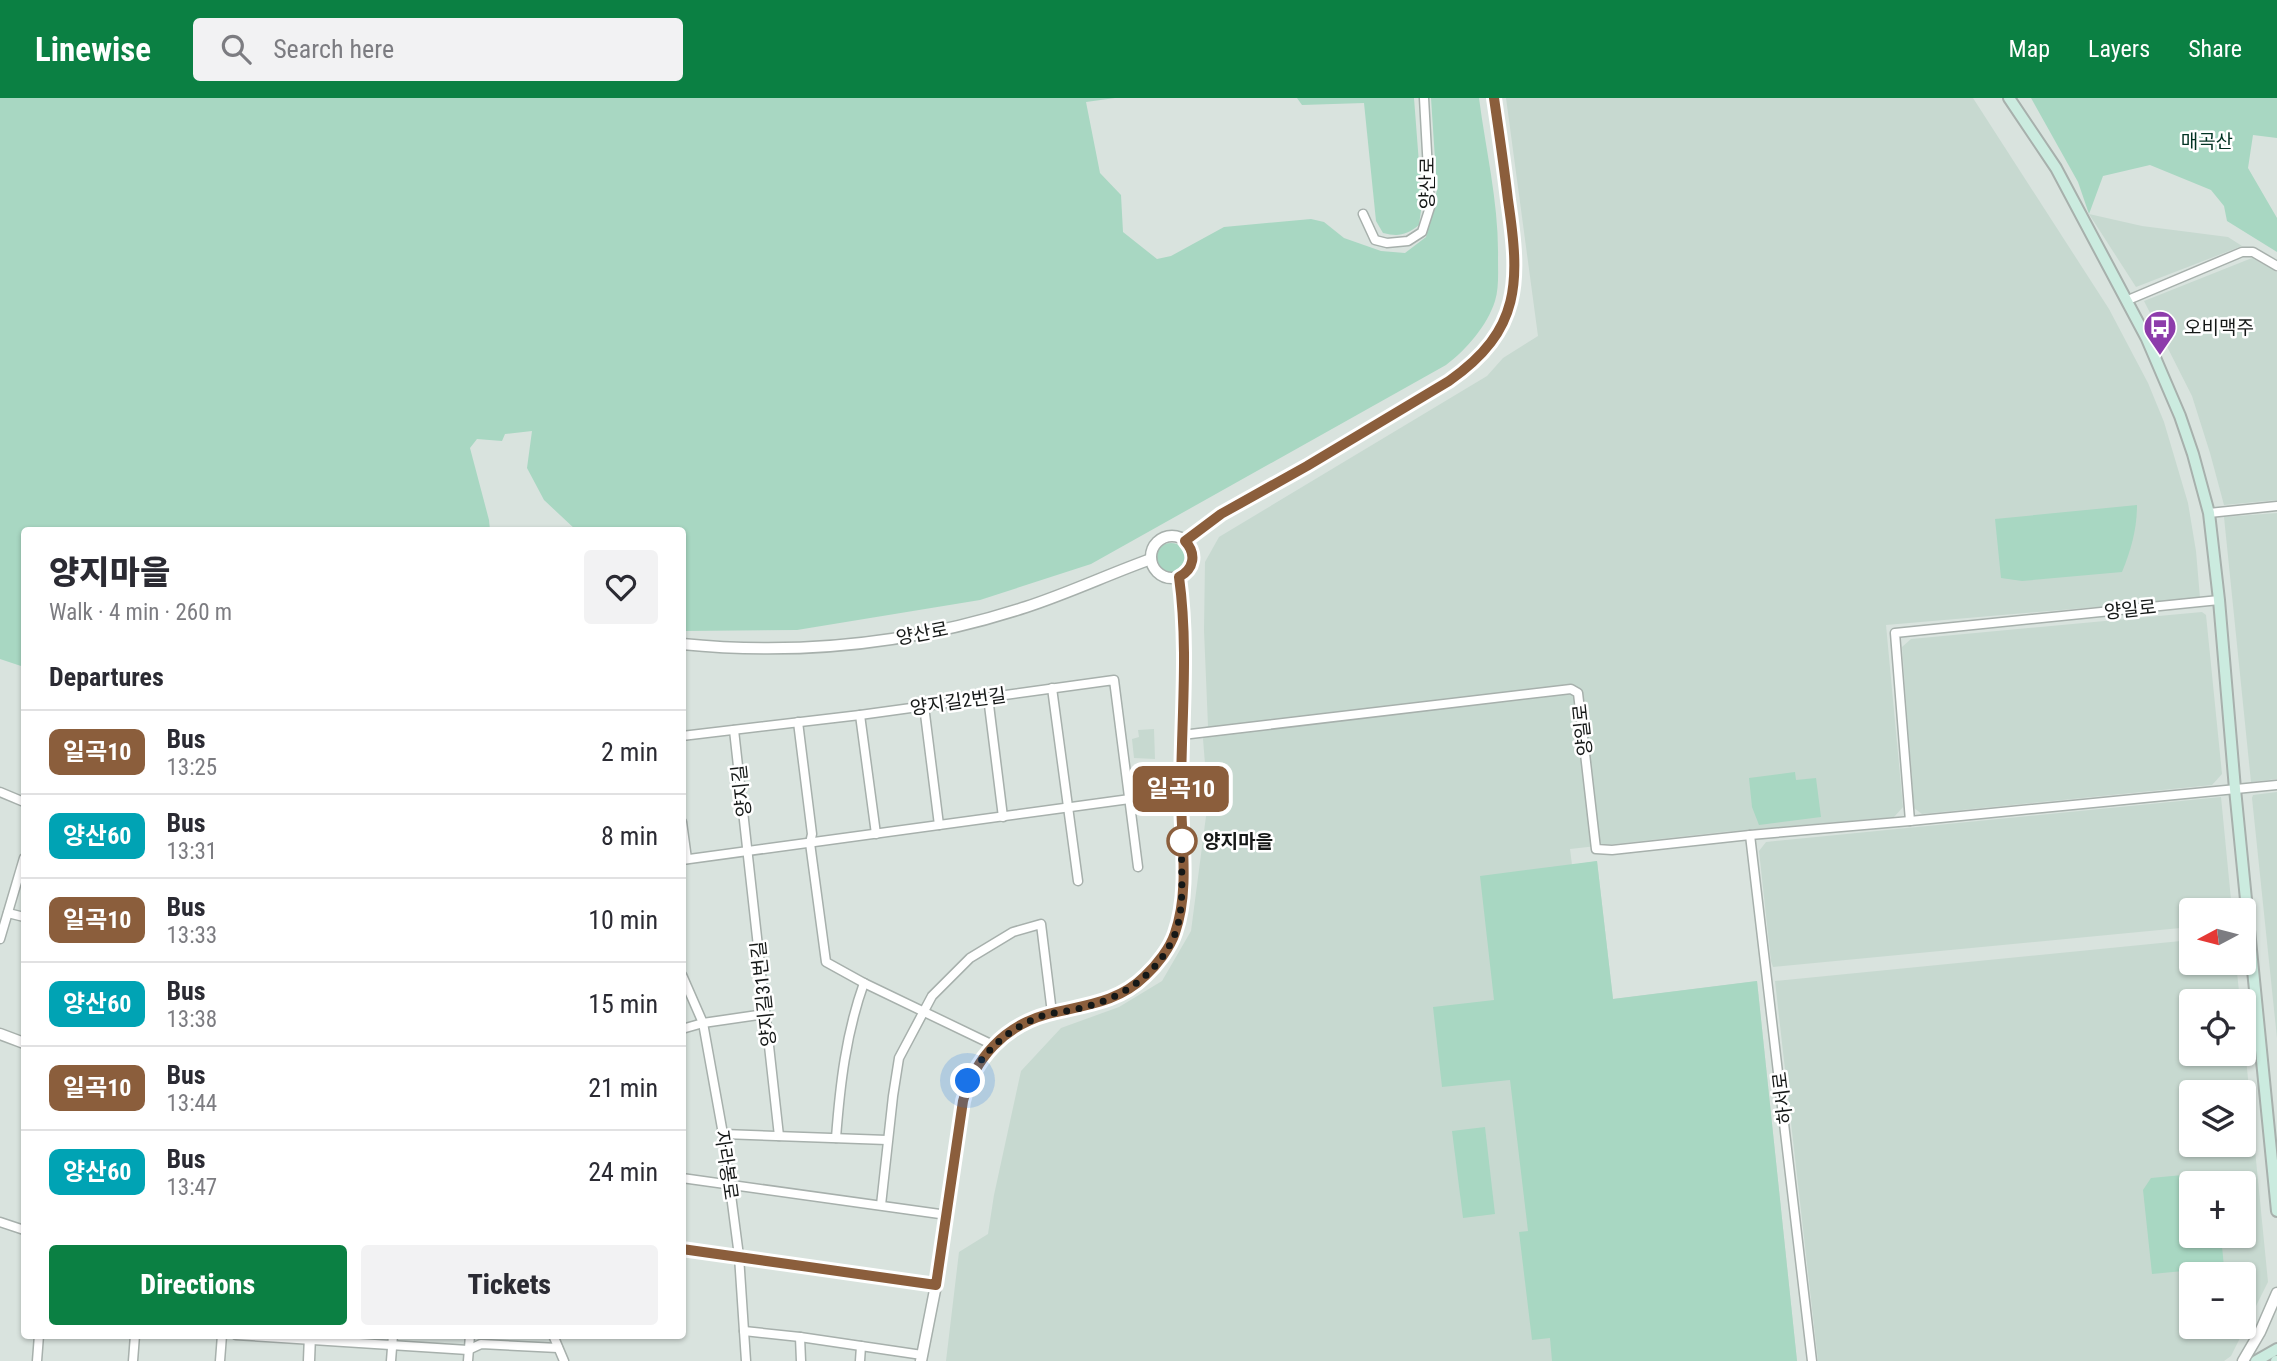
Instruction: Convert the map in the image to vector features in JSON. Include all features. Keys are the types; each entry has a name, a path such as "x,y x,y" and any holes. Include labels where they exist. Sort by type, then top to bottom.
{"main road":[{"path":"2009,98 2056,167 2162,371 2193,454 2208,513 2219,600 2277,1211"},
{"path":"2256,1361 2277,1349"}],"street":[{"name":"양산로","path":"1363,214 1375,240 1387,243 1408,241 1422,232 1430,207 1424,98"},
{"path":"1185,541 1221,514 1449,381 1470,366 1496,335 1514,289 1516,258 1494,98"},
{"path":"2127,300 2242,252 2253,252 2277,266"},
{"path":"2208,513 2277,506"},
{"path":"1177,536 1185,541 1190,546 1193,559 1187,572 1179,577 1160,574 1151,559 1154,546 1163,538 1177,536"},
{"name":"양산로","path":"686,644 784,650 914,636 976,622 1062,595 1151,559"},
{"path":"744,1331 861,1346 922,1358 936,1285 963,1101 968,1081 976,1066 993,1045 1017,1028 1052,1013 1105,1001 1123,993 1144,977 1170,945 1180,911 1183,879 1183,608 1179,577"},
{"name":"양일로","path":"1910,821 1895,633 2219,600"},
{"name":"양지길2번길","path":"686,736 1114,680 1128,800"},
{"path":"1052,688 1078,881"},
{"name":"양일로","path":"1182,735 1571,689 1578,693 1596,849 1612,850 2277,785"},
{"path":"988,697 1003,817"},
{"path":"924,706 939,825"},
{"path":"860,715 876,834"},
{"path":"798,722 812,834 810,843 826,962 993,1045"},
{"name":"양지길","path":"734,730 747,851"},
{"path":"0,792 21,801"},
{"path":"686,860 1181,792"},
{"path":"1128,800 1138,867"},
{"name":"하서로","path":"1750,835 1812,1361"},
{"name":"양지길31번길","path":"747,851 779,1136"},
{"path":"0,939 21,868"},
{"path":"8,913 21,916"},
{"path":"881,1205 891,1105 899,1058 932,996 970,958 1013,932 1041,924 1052,1013"},
{"path":"836,1138 845,1056 854,1011 864,983"},
{"name":"자라봉로","path":"686,984 703,1023 723,1134 739,1256 746,1361"},
{"path":"686,1028 765,1014"},
{"path":"0,1034 21,1042"},
{"path":"723,1134 887,1140"},
{"path":"686,1179 947,1215"},
{"path":"0,1222 21,1229"},
{"path":"686,1249 936,1285"},
{"path":"2243,1361 2277,1293"},
{"path":"800,1337 801,1361"},
{"path":"37,1361 40,1339"},
{"path":"133,1361 135,1339"},
{"path":"220,1361 222,1339"},
{"path":"309,1361 310,1339"},
{"path":"322,1339 468,1350 481,1343 558,1349"},
{"path":"391,1361 393,1339"},
{"path":"468,1361 469,1339"},
{"path":"554,1339 564,1361"},
{"path":"860,1361 861,1346"}],"shaded area":[{"path":"1506,98 1973,98 2109,309 2148,383 2164,422 2188,503 2200,598 1886,625 1903,807 1894,817 1570,849 1572,865 1597,861 1613,999 1757,981 1797,1361 946,1361 959,1252 988,1234 1021,1071 1061,1028 1119,1007 1162,981 1191,931 1208,801 1203,739 1208,726 1204,630 1205,562 1219,537 1487,376 1503,358 1538,336"},
{"path":"2089,214 2142,226 2228,237 2242,246 2136,287"},
{"path":"2252,258 2277,272 2277,500 2224,505 2192,396 2144,301"},
{"path":"2277,513 2277,779 2251,782 2224,517"},
{"path":"2202,612 2206,615 2222,774 2212,785 1922,814 1914,808 1902,647 1911,639"},
{"path":"1154,729 1155,759 1134,758 1132,739 1139,737 1138,730"},
{"path":"2277,792 2277,1038 2252,798 2253,795"},
{"path":"2221,797 2231,898 2179,898 2179,928 1773,967 1759,851 1766,842"},
{"path":"2179,941 2179,975 2237,975 2239,989 2179,989 2179,1066 2247,1066 2248,1080 2179,1080 2179,1157 2256,1157 2268,1282 2256,1306 2256,1262 2179,1262 2179,1339 2240,1339 2231,1356 2224,1361 1818,1361 1775,981"}],"green space":[{"path":"0,98 1115,98 1086,102 1100,173 1121,195 1123,232 1157,259 1171,256 1224,227 1311,219 1324,222 1344,238 1381,251 1405,253 1426,237 1437,190 1431,98 1479,98 1492,178 1498,238 1498,280 1491,310 1468,345 1446,365 1091,564 980,600 797,630 686,631 686,527 573,527 544,500 527,468 532,431 505,434 502,441 477,439 470,448 490,527 21,527 21,666 0,659"},
{"path":"1297,98 1414,98 1422,203 1419,225 1406,233 1394,235 1383,233 1376,221 1364,103 1302,105"},
{"name":"매곡산","path":"2031,98 2277,98 2277,138 2253,135 2248,168 2277,218 2277,252 2227,221 2224,206 2211,190 2150,165 2103,176 2089,214 2078,182"},
{"path":"2137,505 2133,539 2122,572 2022,581 2001,578 1995,519"},
{"path":"1171,543 1182,547 1186,558 1182,569 1171,573 1160,569 1156,558 1160,547"},
{"path":"1795,772 1796,780 1816,778 1821,817 1759,825 1752,807 1749,778"},
{"path":"1597,861 1613,999 1757,981 1797,1361 1552,1361 1550,1338 1532,1340 1519,1232 1528,1231 1510,1080 1442,1087 1433,1007 1494,1000 1480,876"},
{"path":"1485,1127 1495,1214 1463,1218 1452,1131"},
{"path":"2179,1175 2179,1248 2222,1248 2224,1262 2179,1262 2179,1271 2152,1274 2143,1190 2151,1178"}],"bus line":[{"name":"일곡10","path":"686,1249 936,1285 963,1101 968,1081 976,1066 993,1045 1017,1028 1052,1013 1105,1001 1123,993 1154,966 1170,945 1175,932 1183,879 1183,608 1179,577 1187,572 1193,559 1190,546 1185,541 1221,514 1449,381 1481,354 1503,321 1514,289 1516,258 1494,98"}],"place":[{"name":"오비맥주","path":"2160,357"},
{"name":"양지마을","path":"1182,841"}],"route":[{"path":"968,1081 993,1045 1017,1028 1052,1013 1105,1001 1123,993 1154,966 1170,945 1180,911 1182,841"}]}
